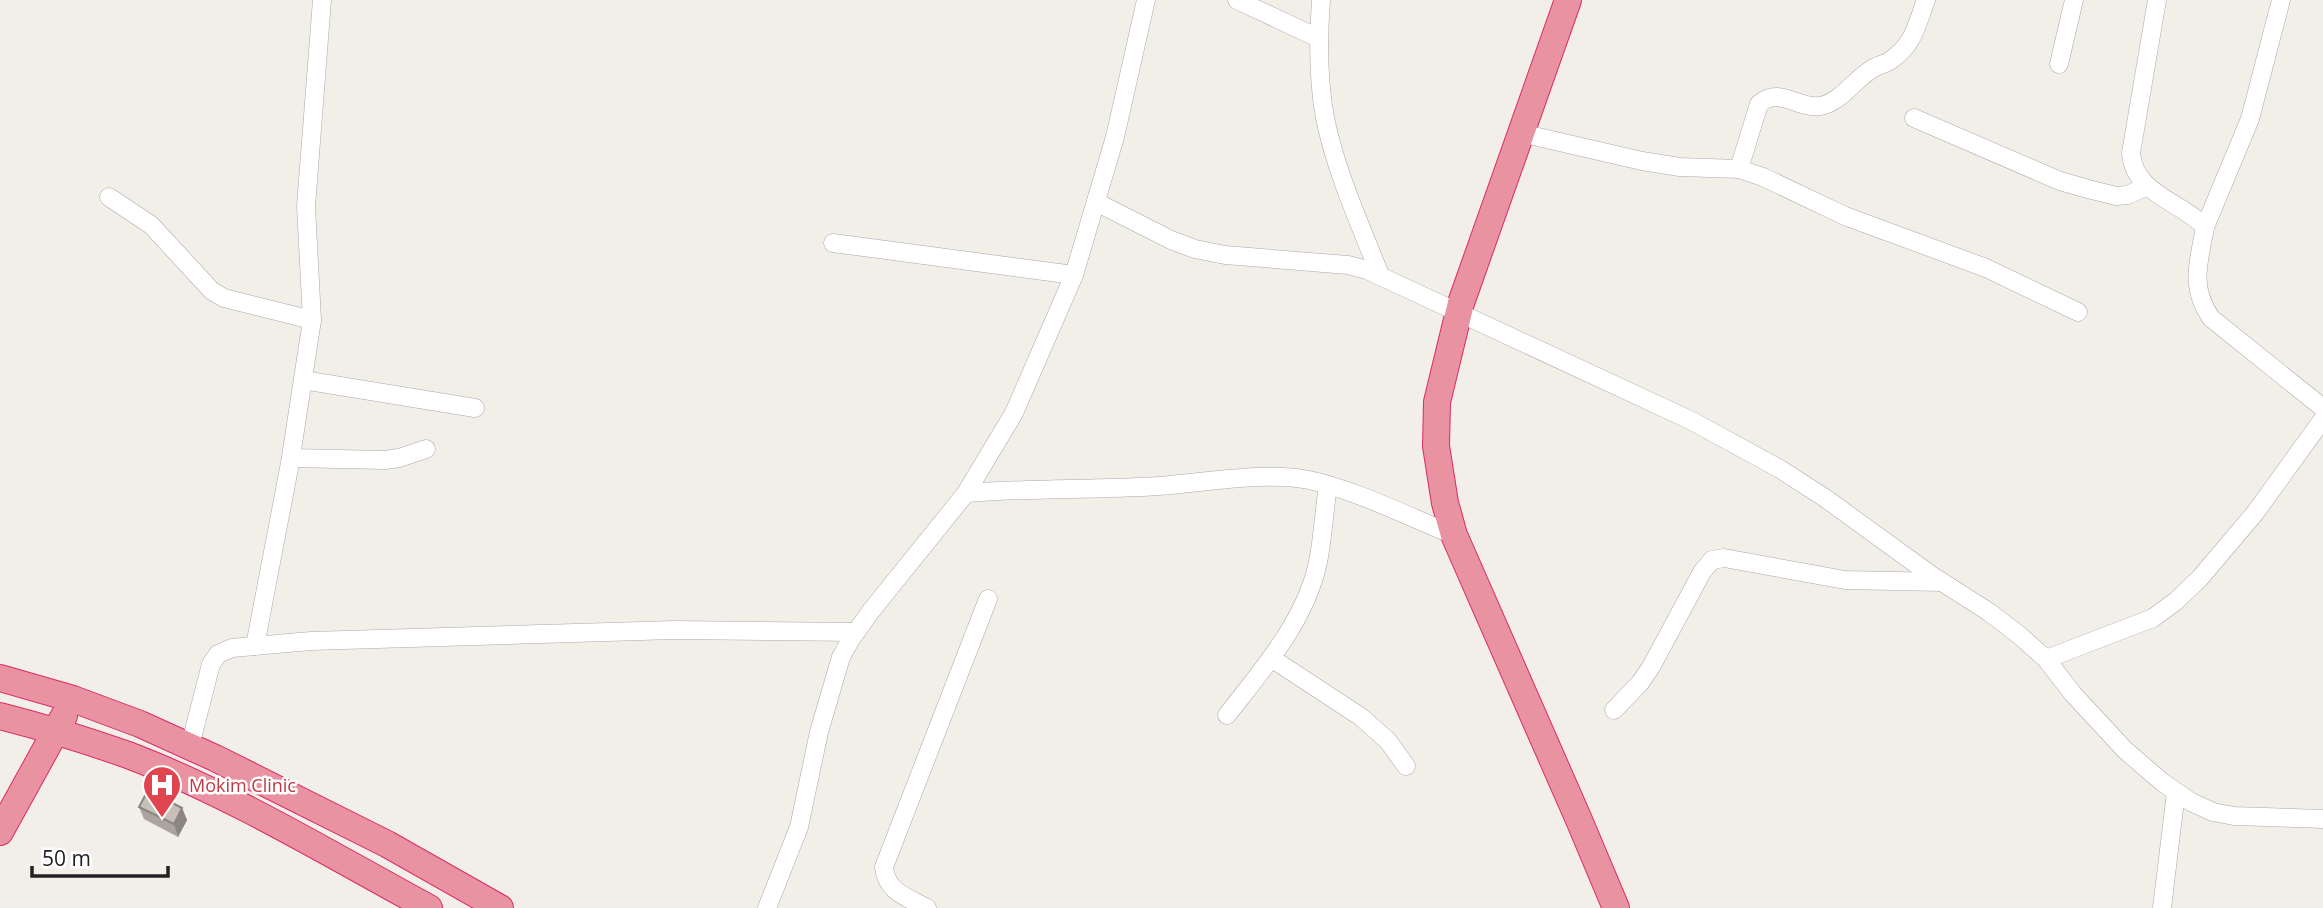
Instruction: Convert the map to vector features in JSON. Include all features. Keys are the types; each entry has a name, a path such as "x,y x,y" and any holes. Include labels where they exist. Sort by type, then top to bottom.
{"highway":[{"path":"1568,0 1459,312 1437,402 1436,435 1445,503 1454,535 1616,908"},
{"path":"0,678 73,699 190,746 387,844 500,908"},
{"path":"0,832 73,699"},
{"path":"0,716 57,731 129,756 203,789 254,813 429,908"}],"street":[{"path":"255,646 291,458 312,320 306,206 322,0"},
{"path":"767,908 799,827 819,732 841,657 856,632 966,494 1014,413 1074,275 1115,137 1146,0"},
{"path":"1237,0 1318,38"},
{"path":"1321,0 1318,38 1325,119 1349,196 1380,275"},
{"path":"1739,169 1759,104 1767,97 1810,106 1832,103 1853,83 1872,69 1890,61 1900,51 1910,40 1926,0"},
{"path":"2059,64 2074,0"},
{"path":"2157,0 2131,153 2132,165 2147,186 2197,219 2204,227"},
{"path":"2281,0 2250,119 2204,227 2196,280 2202,305 2211,317 2323,408"},
{"path":"1914,118 2060,181 2116,196 2128,195 2147,186"},
{"path":"1521,134 1654,163 1680,167 1739,169 1763,177 1844,216 1986,268 2078,312"},
{"path":"109,197 150,225 212,292 224,298 312,320"},
{"path":"1096,202 1171,240 1195,248 1225,255 1348,265 1380,275 1734,443 1825,498 1999,620 2046,659 2073,694 2125,750 2191,802 2213,812 2234,816 2323,819"},
{"path":"833,243 1074,275"},
{"path":"303,380 475,408"},
{"path":"2046,659 2153,618 2176,601 2255,513 2323,419"},
{"path":"291,458 385,460 426,449"},
{"path":"966,494 1030,488 1157,486 1275,478 1309,480 1454,535"},
{"path":"1227,715 1271,658 1298,616 1318,562 1328,486"},
{"path":"1614,710 1651,667 1702,572 1712,560 1724,558 1845,580 1942,582"},
{"path":"927,908 893,889 885,880 884,867 988,599"},
{"path":"190,746 211,664 218,654 232,648 311,641 674,630 856,632"},
{"path":"1271,658 1360,716 1388,741 1406,766"},
{"path":"2162,908 2176,792"}],"building":[{"path":"148,790 182,808 174,824 139,807"}],"place":[{"name":"Mokim Clinic","path":"162,819"}]}
